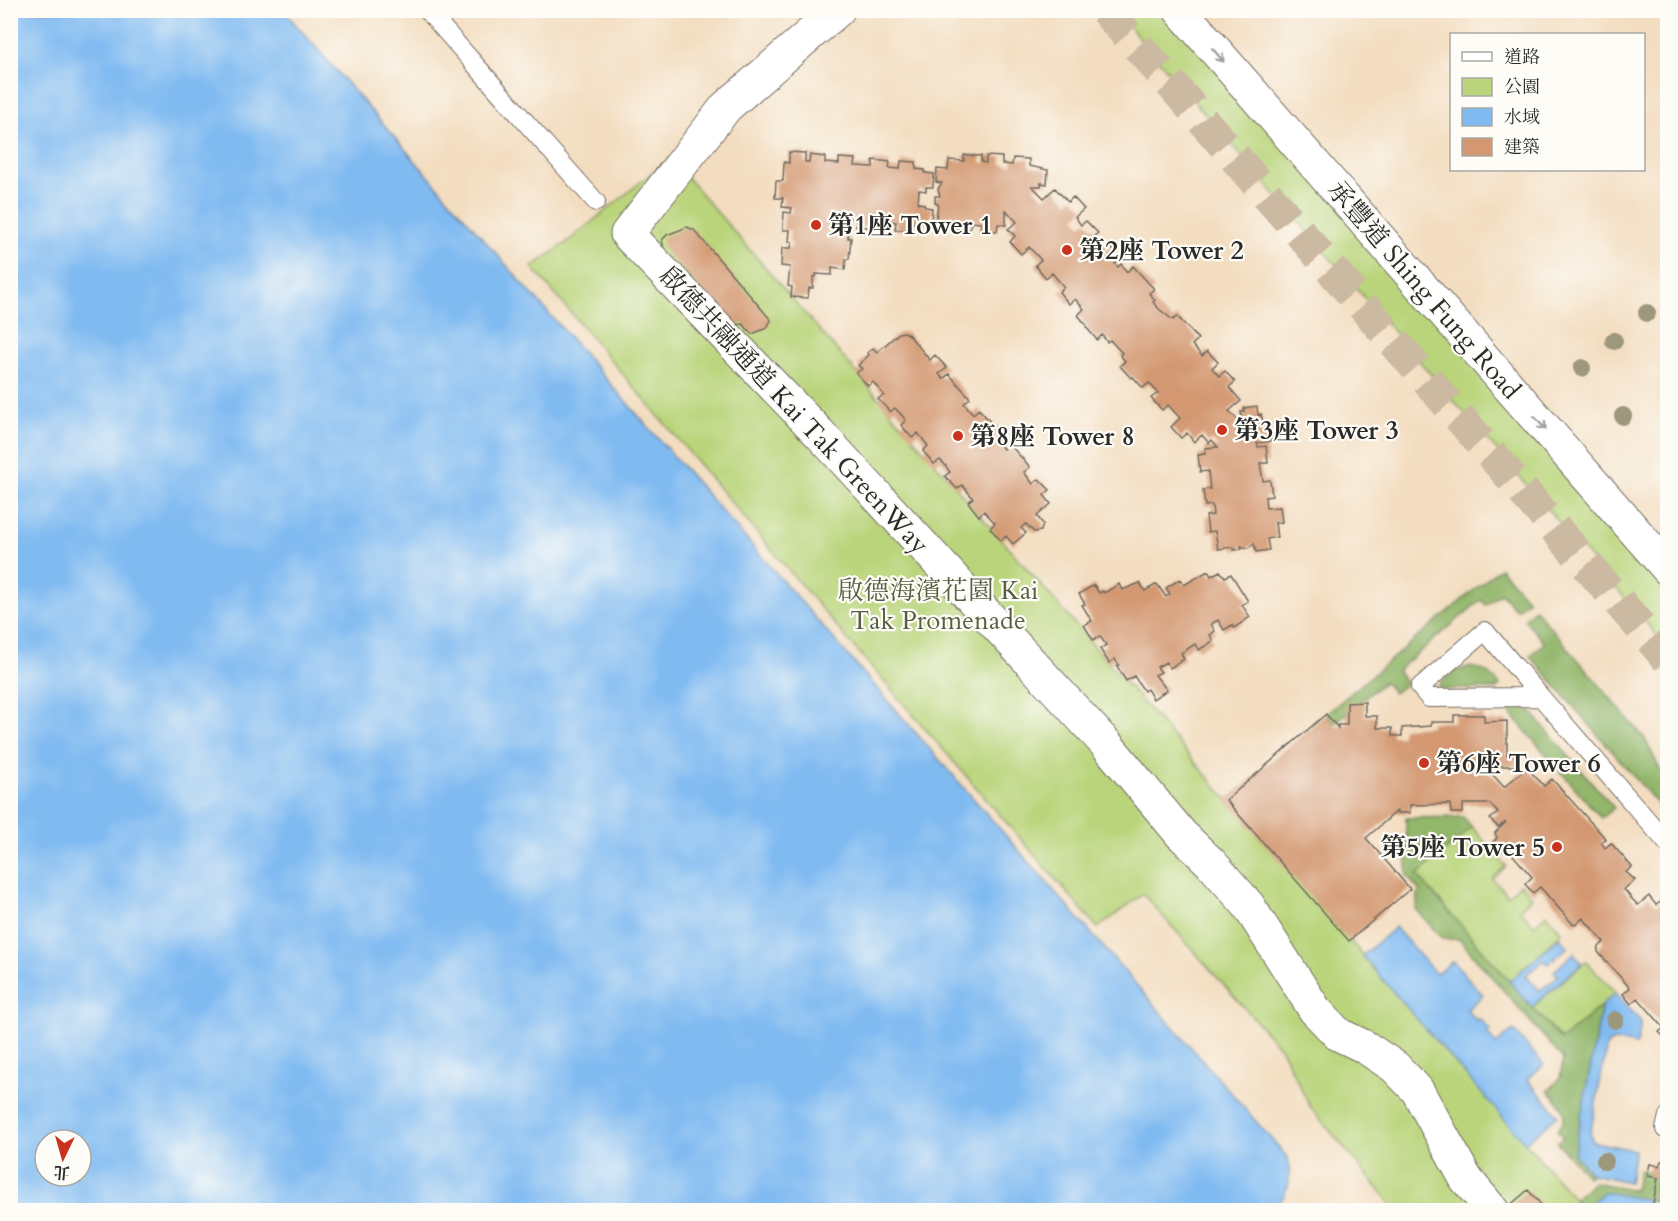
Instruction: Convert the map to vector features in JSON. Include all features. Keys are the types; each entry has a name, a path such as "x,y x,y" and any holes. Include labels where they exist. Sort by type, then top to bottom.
{"street":[{"name":"啟德共融通道 Kai Tak GreenWay","path":"838,10 726,107 627,234 820,434 1107,745 1181,834 1211,862 1248,905 1315,1010 1338,1034 1365,1047 1395,1067 1417,1090 1466,1179 1492,1210"},
{"name":"承豐道 Shing Fung Road","path":"1180,10 1668,569"}],"lane":[{"path":"427,10 596,202"},
{"path":"1541,697 1429,698 1420,687 1485,632 1668,844"},
{"path":"1668,1116 1665,1129 1668,1130"}],"green space":[{"path":"1116,11 1181,11 1667,571 1667,647"},
{"name":"啟德海濱花園 Kai Tak Promenade","path":"670,158 1584,1210 1396,1210 1311,1108 1281,1049 1143,894 1098,928 836,626 532,267 566,243"},
{"path":"1500,568 1528,600 1516,610 1501,593 1486,605 1481,600 1397,671 1407,683 1394,693 1384,682 1334,724 1326,714"},
{"path":"1535,609 1645,739 1667,784 1667,815 1530,656 1544,643 1524,619"},
{"path":"1470,667 1488,673 1500,686 1497,689 1440,689 1439,685 1449,675"},
{"path":"1504,706 1526,706 1614,808 1601,818"},
{"path":"1463,817 1472,827 1417,875 1561,1040 1602,1005 1574,1154 1592,1174 1588,1177 1557,1142 1563,1137 1557,1130 1562,1124 1564,1114 1560,1104 1548,1090 1560,1079 1563,1059 1459,939 1442,939 1416,909 1419,890 1407,876 1406,818"},
{"path":"1472,827 1506,866 1493,879 1507,895 1521,884 1532,897 1519,909 1534,925 1547,914 1562,933 1509,981 1417,875"},
{"path":"1586,961 1616,993 1562,1040 1532,1007"},
{"path":"1639,1170 1648,1172 1648,1176 1658,1178 1653,1201 1604,1192 1590,1204 1596,1210 1584,1210 1574,1199 1594,1182 1635,1190"}],"water":[{"path":"10,11 284,11 1288,1158 1289,1180 1276,1210 11,1210"},
{"path":"1395,927 1436,974 1453,961 1483,995 1467,1010 1477,1021 1480,1018 1490,1030 1487,1033 1496,1044 1513,1030 1544,1065 1527,1079 1558,1115 1525,1143 1362,956"},
{"path":"1560,937 1568,947 1548,964 1544,960 1526,975 1540,991 1558,976 1554,971 1574,953 1582,963 1532,1007 1509,981"},
{"path":"1616,993 1641,1022 1637,1045 1614,1041 1607,1045 1590,1135 1594,1142 1635,1150 1629,1182 1592,1174 1574,1154 1602,1005"},
{"path":"1604,1192 1650,1200 1648,1210 1596,1210 1590,1204"}],"building":[{"name":"第1座 Tower 1","path":"789,152 805,153 805,162 809,162 810,155 825,157 825,163 839,164 839,158 856,159 855,166 873,167 873,160 890,162 889,168 900,169 901,161 916,162 916,169 934,174 933,187 926,187 926,191 919,190 918,203 932,208 931,221 912,223 911,230 895,230 896,222 888,221 887,229 856,226 856,219 849,218 848,238 851,238 849,259 846,259 845,270 832,268 832,275 816,274 816,277 813,277 813,288 809,288 808,298 791,297 792,287 788,286 790,267 781,266 782,248 791,248 792,242 789,242 790,230 783,230 784,212 791,213 792,208 782,207 783,198 775,198 776,181 783,181 784,162 789,163"},
{"path":"964,155 981,156 981,162 986,163 986,156 1002,157 1002,164 1012,165 1013,158 1029,159 1029,166 1048,170 1047,184 1032,186 1044,198 1055,188 1068,202 1073,197 1084,209 1075,217 1081,225 1086,221 1098,233 1092,238 1105,252 1110,247 1121,259 1115,264 1118,267 1121,264 1127,272 1133,266 1154,289 1149,293 1159,309 1173,320 1177,316 1198,339 1192,345 1202,356 1207,351 1218,362 1212,368 1219,376 1225,371 1235,382 1229,387 1241,401 1229,411 1239,421 1242,421 1241,412 1244,412 1244,408 1257,406 1263,425 1269,424 1271,441 1257,443 1258,447 1266,446 1268,463 1260,463 1263,481 1270,480 1272,496 1265,497 1266,508 1280,507 1282,522 1275,523 1277,537 1267,539 1269,550 1256,552 1254,544 1248,548 1241,546 1242,549 1234,550 1234,547 1218,549 1215,531 1208,532 1206,516 1213,515 1212,505 1205,506 1203,490 1210,489 1208,471 1200,472 1198,455 1205,454 1205,448 1218,447 1212,440 1209,443 1202,435 1194,442 1187,433 1181,438 1171,427 1180,418 1168,405 1162,410 1151,398 1158,393 1149,383 1143,388 1120,366 1125,361 1120,355 1122,353 1110,340 1107,342 1102,335 1097,340 1078,315 1084,309 1075,299 1069,304 1059,292 1064,287 1052,273 1046,278 1035,265 1041,260 1029,247 1021,254 1010,242 1015,236 1008,229 1017,222 1006,210 1006,225 998,224 997,231 980,230 981,223 971,222 970,229 954,228 955,221 936,219 938,204 935,203 935,196 940,196 938,189 942,183 936,182 937,169 948,170 949,160 964,161"},
{"path":"687,227 694,230 771,320 767,328 752,334 743,324 734,325 664,250 662,240 667,235"},
{"name":"第8座 Tower 8","path":"904,332 930,360 935,355 947,368 939,374 943,379 949,374 970,398 964,403 973,414 979,409 1000,433 994,438 1003,449 1009,444 1030,467 1024,472 1033,484 1039,479 1050,490 1044,495 1051,504 1037,516 1043,524 1041,531 1034,532 1026,524 1021,528 1026,533 1013,544 1006,536 1001,541 990,528 995,523 984,511 979,516 968,502 973,498 962,485 957,489 945,476 950,472 945,465 940,460 934,464 923,451 928,446 918,433 912,438 901,425 906,420 895,408 890,412 878,399 884,395 873,382 868,386 856,373 862,369 858,365 869,355 867,353 873,348 877,352 899,333"},
{"path":"1208,571 1211,576 1220,571 1225,577 1231,574 1248,601 1242,605 1250,617 1234,628 1232,625 1224,630 1218,620 1211,624 1215,631 1210,635 1213,641 1199,650 1195,644 1181,653 1184,659 1170,668 1166,662 1157,667 1161,672 1155,675 1167,690 1153,699 1147,689 1144,691 1134,676 1126,681 1115,659 1109,663 1100,649 1106,645 1100,636 1093,640 1084,625 1092,621 1082,605 1085,604 1079,594 1094,585 1099,593 1103,591 1104,593 1119,584 1122,590 1140,583 1145,591 1157,584 1166,597 1170,594 1166,588 1180,579 1184,585"},
{"path":"1365,702 1365,716 1377,716 1377,728 1392,728 1392,736 1402,736 1402,728 1431,726 1431,722 1454,722 1454,715 1484,715 1484,722 1507,721 1507,755 1514,755 1515,766 1489,766 1489,774 1492,774 1504,787 1524,770 1529,770 1544,786 1552,779 1606,839 1601,842 1605,848 1611,843 1632,867 1626,872 1635,880 1624,889 1631,898 1638,905 1649,896 1656,905 1662,901 1668,907 1668,1041 1659,1032 1664,1028 1638,998 1631,1004 1623,994 1630,988 1598,952 1598,948 1604,942 1583,918 1576,924 1572,923 1540,887 1533,893 1525,884 1532,877 1506,847 1501,852 1492,843 1497,838 1495,833 1506,822 1498,827 1490,819 1498,813 1490,804 1463,804 1463,813 1451,813 1450,804 1410,805 1410,813 1397,813 1397,811 1366,838 1410,889 1349,941 1226,800 1326,714 1338,728 1338,725 1347,725 1347,703"},
{"path":"1661,1161 1668,1162 1668,1210 1652,1208 1658,1178 1648,1176 1648,1172 1650,1164 1659,1166"},
{"path":"1528,1190 1546,1210 1511,1210 1508,1207"}],"tunnel":[{"path":"1105,10 1668,659"}],"place":[{"name":"第1座 Tower 1","path":"816,225"},
{"name":"第2座 Tower 2","path":"1067,250"},
{"name":"第3座 Tower 3","path":"1222,430"},
{"name":"第8座 Tower 8","path":"958,436"},
{"name":"第6座 Tower 6","path":"1424,763"},
{"name":"第5座 Tower 5","path":"1557,847"}]}
